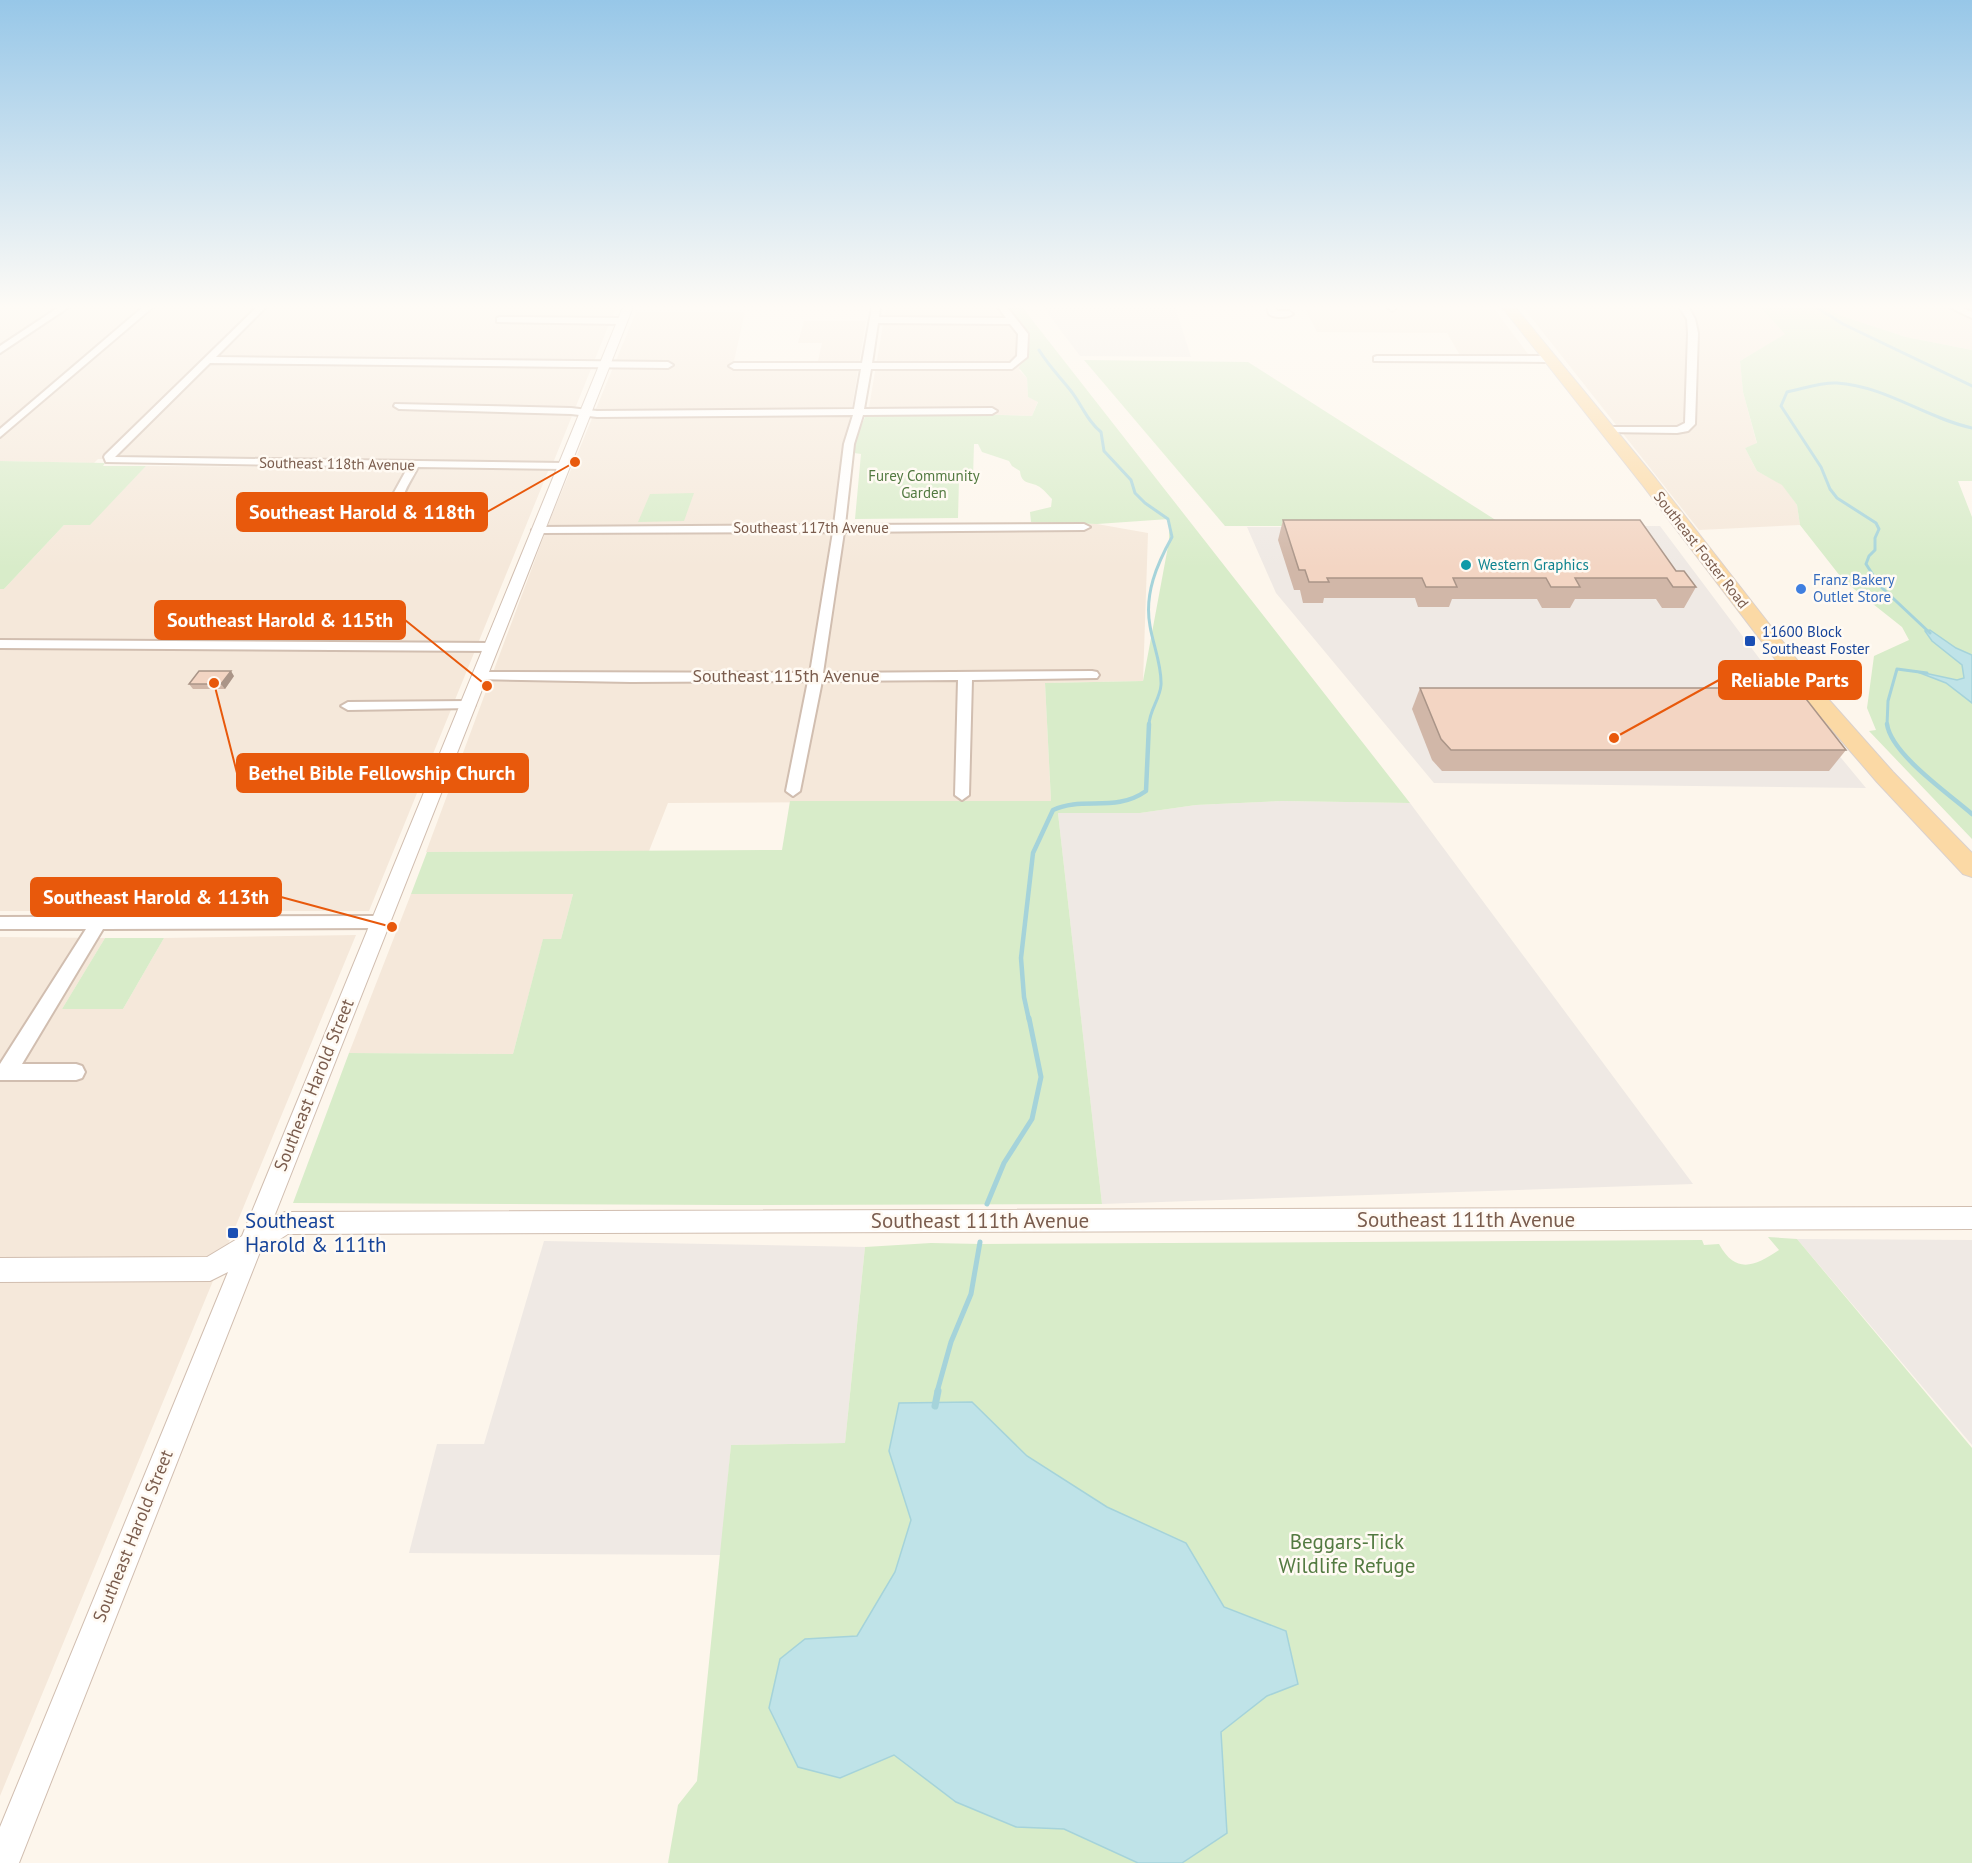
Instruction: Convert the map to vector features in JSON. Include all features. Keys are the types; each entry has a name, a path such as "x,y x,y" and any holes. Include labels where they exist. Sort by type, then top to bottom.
{"main road":[{"name":"Southeast Foster Road","path":"1578,394 1822,705 1892,785 1972,868"}],"street":[{"path":"0,434 47,394"},
{"name":"Southeast 118th Avenue","path":"173,394 109,457 110,460 564,466"},
{"name":"Southeast Harold Street","path":"2,1863 593,394"},
{"path":"793,791 816,676 839,528 849,444 862,394"},
{"path":"1607,430 1688,428 1691,394"},
{"path":"399,406 705,414 992,411"},
{"path":"392,526 398,511 397,498 414,465"},
{"name":"Southeast 117th Avenue","path":"538,531 1084,527"},
{"path":"0,644 491,647"},
{"path":"962,795 965,675"},
{"name":"Southeast 115th Avenue","path":"480,676 1092,675"},
{"path":"348,706 468,705"},
{"path":"0,923 381,922"},
{"path":"3,1072 98,924"},
{"path":"3,1072 76,1071"},
{"name":"Southeast 111th Avenue","path":"0,1270 210,1269 285,1223 1972,1218"}],"shaded area":[{"path":"0,394 581,394 553,463 98,459 94,463 0,461"},
{"path":"602,394 854,394 833,524 1097,524 1148,533 1143,681 1045,683 1051,801 668,803 649,851 426,852 548,525"},
{"path":"871,394 1028,394 1028,397 1038,401 1032,416 868,413"},
{"path":"1592,394 1744,394 1757,444 1745,448 1757,471 1782,484 1797,505 1800,525 1699,530"},
{"path":"146,466 549,469 369,911 0,911 0,589 4,589 64,525 90,524"},
{"path":"1660,526 1768,670 1866,788 1434,783 1276,593 1247,527"},
{"path":"1282,801 1410,803 1693,1184 1102,1204 1058,813 1140,813 1196,805"},
{"path":"411,894 573,894 561,939 543,940 513,1054 349,1053"},
{"path":"356,935 0,1796 0,937 105,938 62,1009 123,1009 164,938"},
{"path":"1797,1239 1972,1240 1972,1445"},
{"path":"544,1241 865,1247 845,1443 731,1445 721,1555 409,1553 437,1444 484,1444"}],"green space":[{"name":"Furey Community Garden","path":"1028,394 1090,394 1410,803 1282,801 1196,805 1140,813 1058,813 1102,1204 293,1203 349,1053 513,1054 543,939 561,939 573,894 411,894 427,852 782,850 790,801 1051,801 1045,683 1143,681 1169,541 1169,519 1097,524 1031,522 1030,512 1051,507 1052,499 1038,486 1025,481 1020,471 1009,461 982,452 978,444 974,444 973,478 959,479 958,518 855,519 861,454 854,453 856,437 866,415 937,413 1032,416 1038,402 1028,397"},
{"path":"1113,394 1298,394 1505,526 1225,526"},
{"path":"1744,394 1972,394 1972,481 1958,481 1972,517 1972,655 1945,649 1962,665 1964,679 1957,681 1918,672 1946,683 1972,703 1972,839 1869,731 1876,730 1867,708 1874,656 1909,640 1902,627 1844,581 1800,525 1797,505 1782,485 1757,471 1745,448 1757,443"},
{"path":"0,461 146,466 90,525 64,525 4,589 0,589"},
{"path":"694,493 684,521 638,522 650,494"},
{"path":"105,938 164,938 123,1009 62,1009"},
{"name":"Beggars-Tick Wildlife Refuge","path":"1768,1237 1797,1239 1972,1448 1972,1863 668,1863 678,1805 697,1781 731,1445 845,1443 865,1247 931,1243 1702,1240 1704,1245 1719,1244 1732,1260 1746,1265 1762,1260 1779,1250"}],"water":[{"path":"1930,630 1956,648 1972,655 1972,703 1946,683 1915,671 1957,680 1964,678 1962,665 1932,641 1925,631"},
{"path":"972,1402 1027,1456 1107,1507 1186,1543 1224,1607 1286,1631 1298,1684 1267,1696 1221,1732 1227,1833 1182,1863 1138,1863 1064,1829 1016,1827 956,1802 894,1755 840,1778 798,1767 769,1708 780,1659 805,1639 857,1636 895,1572 911,1520 889,1451 899,1403"}],"building":[{"name":"Western Graphics","path":"1283,520 1640,520 1676,571 1684,571 1696,587 1673,587 1667,578 1575,578 1580,587 1551,587 1546,578 1453,578 1457,587 1426,587 1422,578 1327,578 1329,582 1309,582 1305,570 1299,570"},
{"path":"199,671 231,671 221,684 189,684"},
{"path":"1420,688 1725,688 1731,695 1803,695 1846,750 1451,750 1441,739"}],"waterway":[{"path":"1073,394 1092,423 1101,432 1104,451 1131,480 1135,493 1168,519 1172,537 1161,558 1150,591 1150,626 1159,663 1161,685 1149,725"},
{"path":"1786,394 1781,406 1821,467 1830,489 1837,498 1876,523 1879,529 1875,538 1875,550 1869,556 1866,564 1880,586 1930,633"},
{"path":"1883,394 1938,417 1972,428"},
{"path":"1887,724 1888,701 1897,669 1927,673"},
{"path":"1029,1020 1024,997 1021,958 1033,853 1053,810 1076,804 1123,801 1146,791 1149,724"},
{"path":"1887,724 1899,748 1922,773 1972,814"},
{"path":"987,1204 1004,1163 1032,1119 1041,1077 1029,1018"},
{"path":"937,1392 951,1342 971,1294 980,1242"},
{"path":"935,1406 938,1391"}],"place":[{"name":"Southeast Harold & 118th","path":"575,462"},
{"name":"Western Graphics","path":"1466,565"},
{"name":"Franz Bakery Outlet Store","path":"1801,589"},
{"name":"11600 Block Southeast Foster","path":"1750,641"},
{"name":"Bethel Bible Fellowship Church","path":"214,683"},
{"name":"Southeast Harold & 115th","path":"487,686"},
{"name":"Reliable Parts","path":"1614,738"},
{"name":"Southeast Harold & 113th","path":"392,927"},
{"name":"Southeast Harold & 111th","path":"233,1233"}]}
